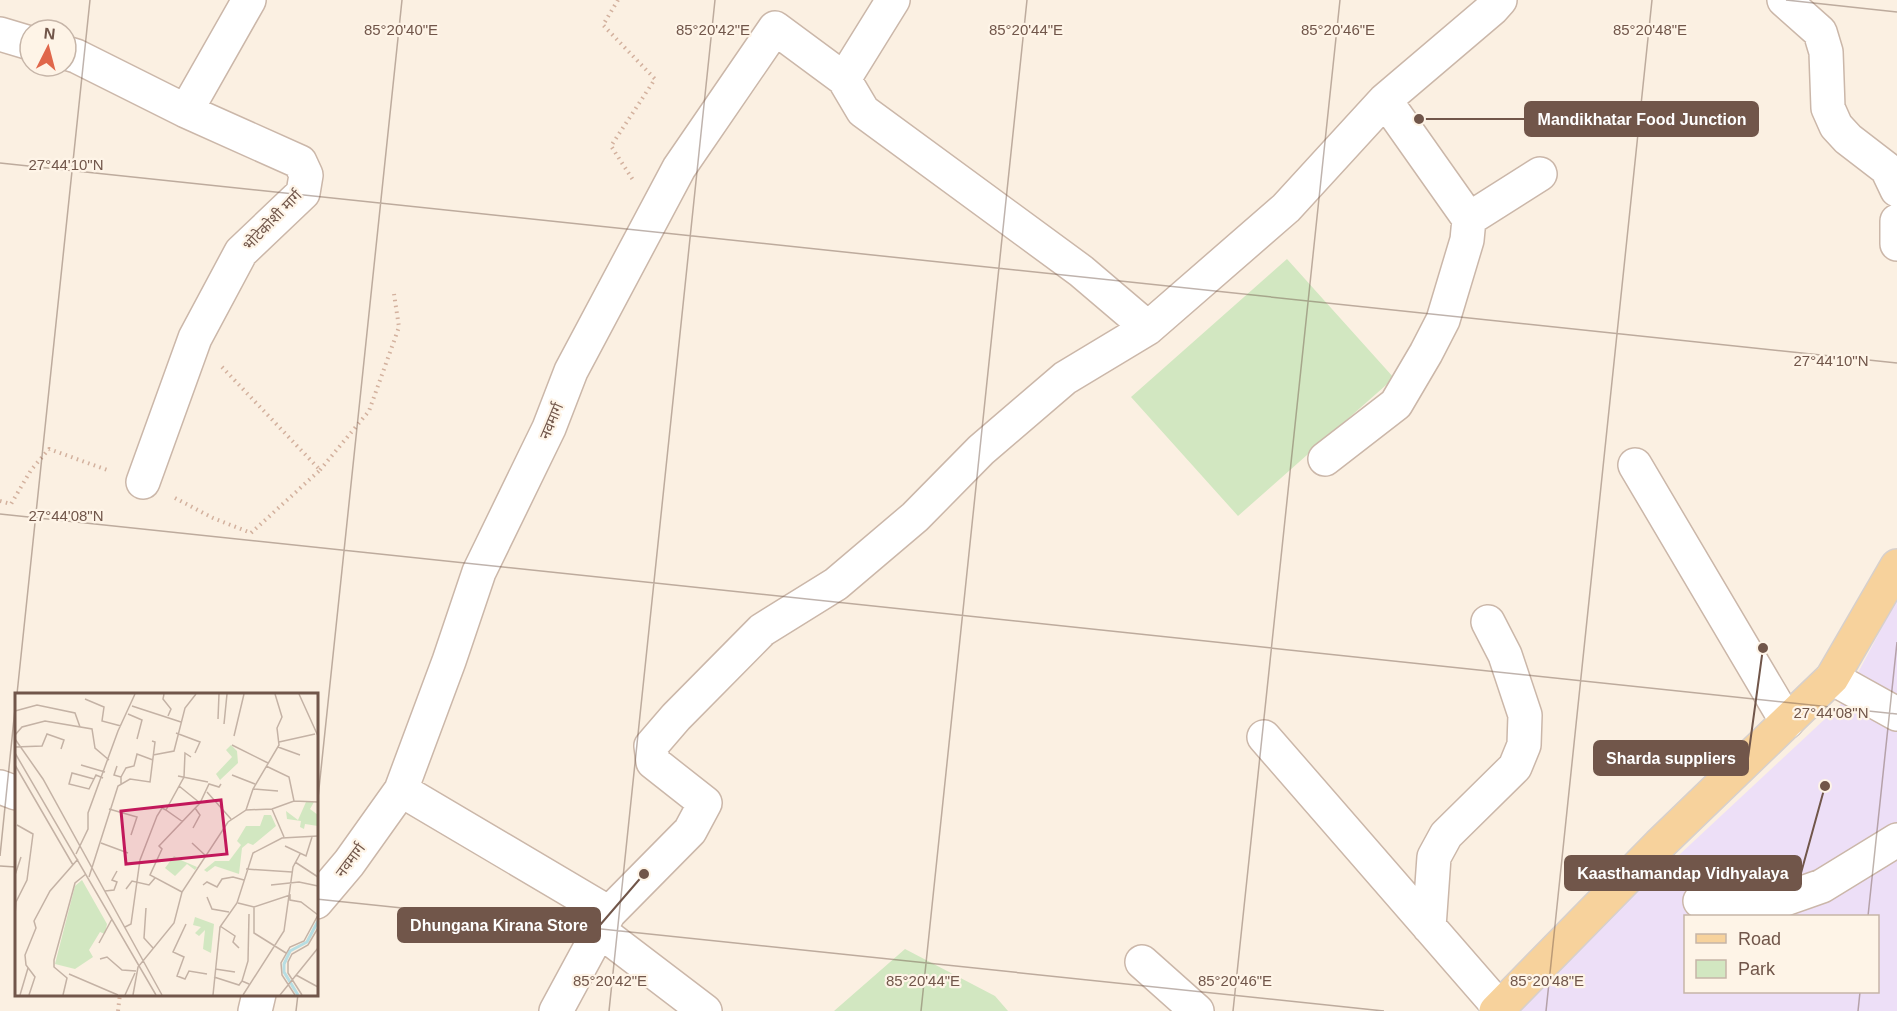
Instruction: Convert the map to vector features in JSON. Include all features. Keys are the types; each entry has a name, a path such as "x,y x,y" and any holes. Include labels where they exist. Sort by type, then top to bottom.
{"main road":[{"path":"1498,1009 1659,845 1832,678 1897,566"}],"street":[{"path":"186,111 249,0"},
{"path":"893,0 844,79 863,111 1081,271 1148,328"},
{"path":"1784,0 1820,32 1826,52 1828,108 1836,126 1848,139 1887,169 1897,189"},
{"path":"556,1011 605,922 690,831 705,802 653,762 651,746 676,717 762,630 836,584 915,517 981,450 1065,378 1148,328 1286,208 1385,100 1491,3"},
{"name":"नवमार्ग","path":"318,900 349,863 401,789 449,661 479,572 549,429 571,371 679,168 775,28 844,79"},
{"path":"0,34 18,39"},
{"name":"भोटेकोशी मार्ग","path":"78,57 186,111 300,162 306,175 303,193 241,252 195,338 143,482"},
{"path":"1325,459 1396,404 1443,320 1467,240 1469,219 1385,100"},
{"path":"1469,219 1540,174"},
{"path":"1897,220 1897,244"},
{"path":"1635,465 1787,722"},
{"path":"1430,927 1434,857 1446,835 1515,767 1524,744 1525,715 1505,655 1488,622"},
{"path":"1832,678 1897,714"},
{"path":"1264,737 1430,927 1498,1009"},
{"path":"0,787 15,793"},
{"path":"401,789 605,922 705,1011"},
{"path":"1700,901 1771,904 1822,886 1897,840"},
{"path":"1142,962 1197,1011"},
{"path":"255,1011 259,996"}],"path":[{"path":"618,0 603,25 655,79 611,146 654,214"},
{"path":"0,501 11,504 31,470 49,449 143,482 213,518 251,533 320,470 369,411 399,327 394,294"},
{"path":"195,338 320,470"},
{"path":"118,1011 120,996"}],"shaded area":[{"path":"1897,599 1897,1011 1518,1011 1539,957 1664,869 1842,703"}],"green space":[{"path":"1287,259 1394,378 1238,516 1131,397"},
{"path":"905,949 995,996 1008,1011 834,1011"}],"place":[{"name":"Mandikhatar Food Junction","path":"1419,119"},
{"name":"Sharda suppliers","path":"1763,648"},
{"name":"Kaasthamandap Vidhyalaya","path":"1825,786"},
{"name":"Dhungana Kirana Store","path":"644,874"}]}
